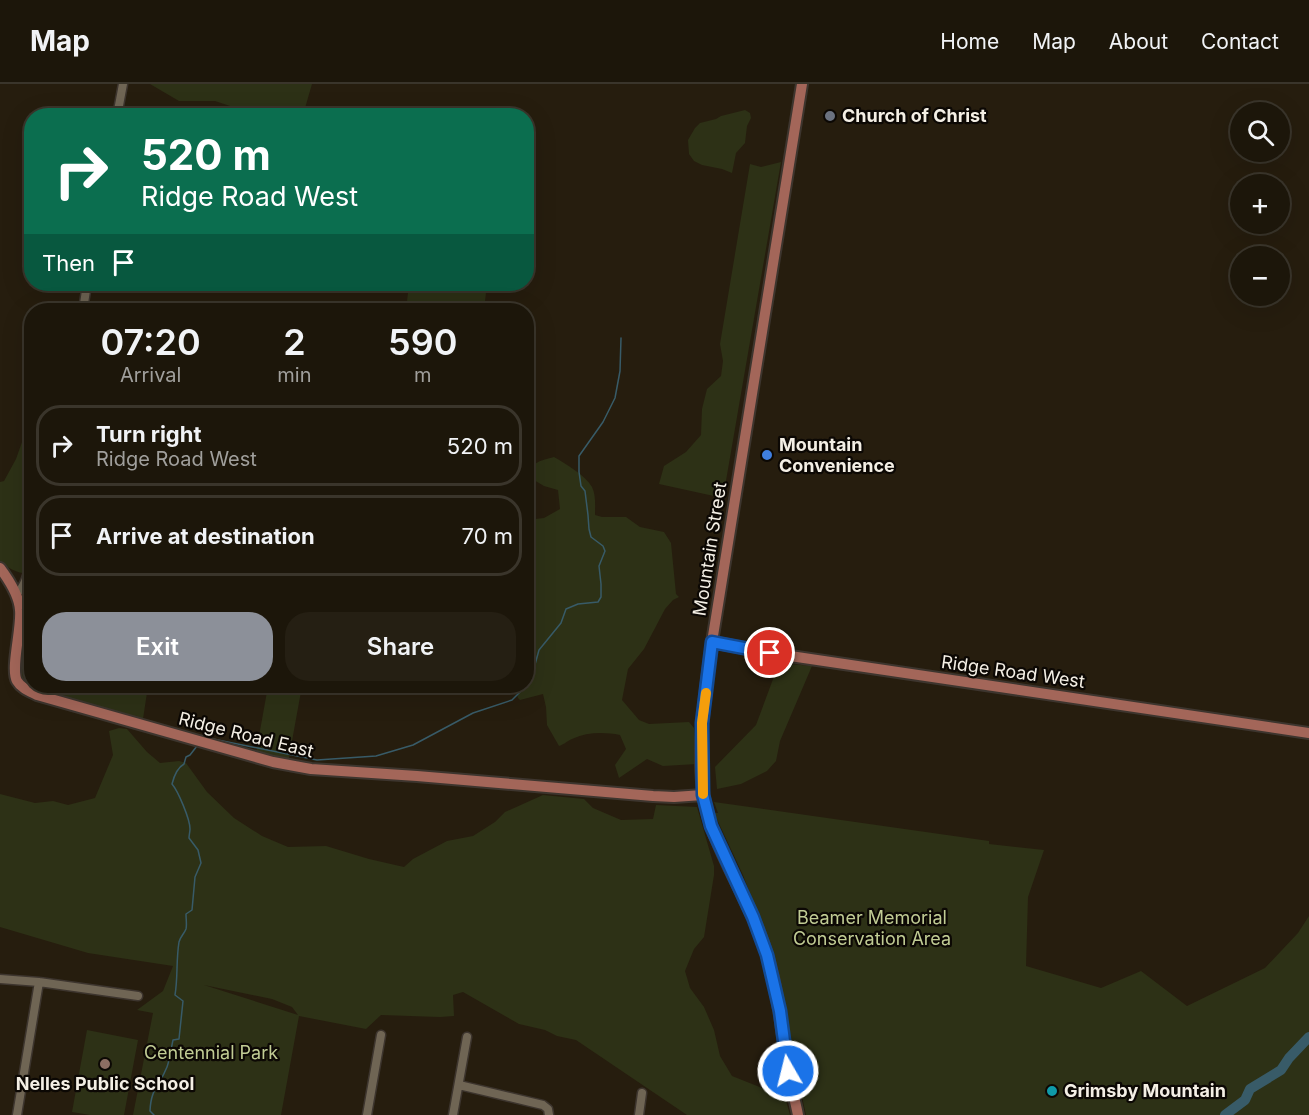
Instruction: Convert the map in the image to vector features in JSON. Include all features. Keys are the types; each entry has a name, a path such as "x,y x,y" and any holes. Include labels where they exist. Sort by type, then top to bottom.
{"main road":[{"name":"Mountain Street","path":"798,1115 788,1071 780,1011 767,955 753,917 711,826 703,795 702,723 712,642 802,84"},
{"name":"Ridge Road East","path":"0,568 16,594 20,611 15,671 17,681 24,688"},
{"name":"Ridge Road West","path":"712,642 770,653 1309,733"},
{"name":"Ridge Road East","path":"35,693 273,762 311,769 653,796 703,795"}],"street":[{"path":"118,108 123,84"},
{"path":"16,594 24,583"},
{"path":"0,979 138,996"},
{"path":"17,1115 39,982"},
{"path":"367,1115 381,1035"},
{"path":"453,1115 467,1037"},
{"path":"459,1085 543,1105 549,1112"},
{"path":"639,1115 642,1093"}],"green space":[{"path":"150,84 312,84 305,108 236,108 215,101 179,101"},
{"path":"745,110 750,113 751,118 747,126 745,143 736,153 732,173 694,161 689,154 688,140 700,123"},
{"path":"781,162 723,498 659,484 664,466 686,452 701,435 702,409 707,389 721,376 723,361 720,344 750,164 761,167"},
{"path":"408,291 486,291 485,303 407,303"},
{"path":"24,436 24,573 7,567 0,561 0,482 4,481 16,459"},
{"path":"554,457 580,474 589,483 595,497 595,515 626,517 640,527 664,532 671,543 676,594 679,597 665,609 644,649 628,669 622,700 639,720 649,724 689,722 694,728 697,764 663,766 647,759 619,778 615,765 626,749 620,735 590,734 559,746 547,725 543,694 520,700 518,698 517,693 534,693 534,519 544,518 560,509 558,490 534,480 534,464"},
{"path":"24,638 24,681 19,676"},
{"path":"779,663 812,666 780,741 776,761 767,771 741,784 717,789 715,767 756,725"},
{"path":"52,693 147,693 143,719"},
{"path":"267,693 301,693 288,763 256,753"},
{"name":"Centennial Park","path":"119,728 127,729 160,763 179,761 186,763 207,792 234,818 262,836 288,847 326,846 404,867 413,859 447,841 473,836 495,822 505,812 543,795 584,799 593,808 621,820 653,819 656,805 697,807 714,866 714,875 704,937 694,949 685,971 690,988 704,1007 714,1030 720,1056 732,1076 785,1097 790,1115 687,1115 576,1040 519,1024 463,992 453,995 454,1016 381,1015 366,1029 299,1016 281,1115 133,1115 153,1013 137,1010 163,991 173,966 88,953 0,927 0,794 35,803 53,801 68,805 95,798 113,755 109,731","holes":["204,985 272,999 292,1007 298,1015"]},
{"name":"Beamer Memorial Conservation Area","path":"714,802 989,841 989,844 1044,850 1028,897 1026,966 1101,988 1141,971 1187,1006 1265,968 1298,933 1309,916 1309,1115 806,1115 783,1011 778,968 743,875 714,813 718,813"},
{"path":"87,1030 138,1040 124,1115 90,1115 72,1112"}],"waterway":[{"path":"534,668 539,650 561,623 566,609 578,604 598,602 601,597 599,566 605,551 603,546 591,537 585,491 581,486 579,456 603,422 615,398 620,371 621,338"},
{"path":"208,738 317,760 376,756 413,745 473,713 512,700 519,693"},
{"path":"154,1115 150,1111 152,1097 167,1067 173,1040 179,1039 183,1001 175,995 178,949 186,929 186,914 192,910 195,877 201,863 198,850 189,838 190,829 186,812 172,784 186,757 197,746"},
{"path":"1225,1115 1245,1100 1250,1089 1281,1070 1309,1037"}],"slow traffic":[{"path":"703,794 702,723 706,693"}],"place":[{"name":"Church of Christ","path":"830,116"},
{"name":"Mountain Convenience","path":"767,455"},
{"name":"Nelles Public School","path":"105,1064"},
{"name":"Grimsby Mountain","path":"1052,1091"}],"route":[{"path":"770,653 712,642 702,723 703,795 717,841 753,917 767,955 780,1011 788,1071"}]}
